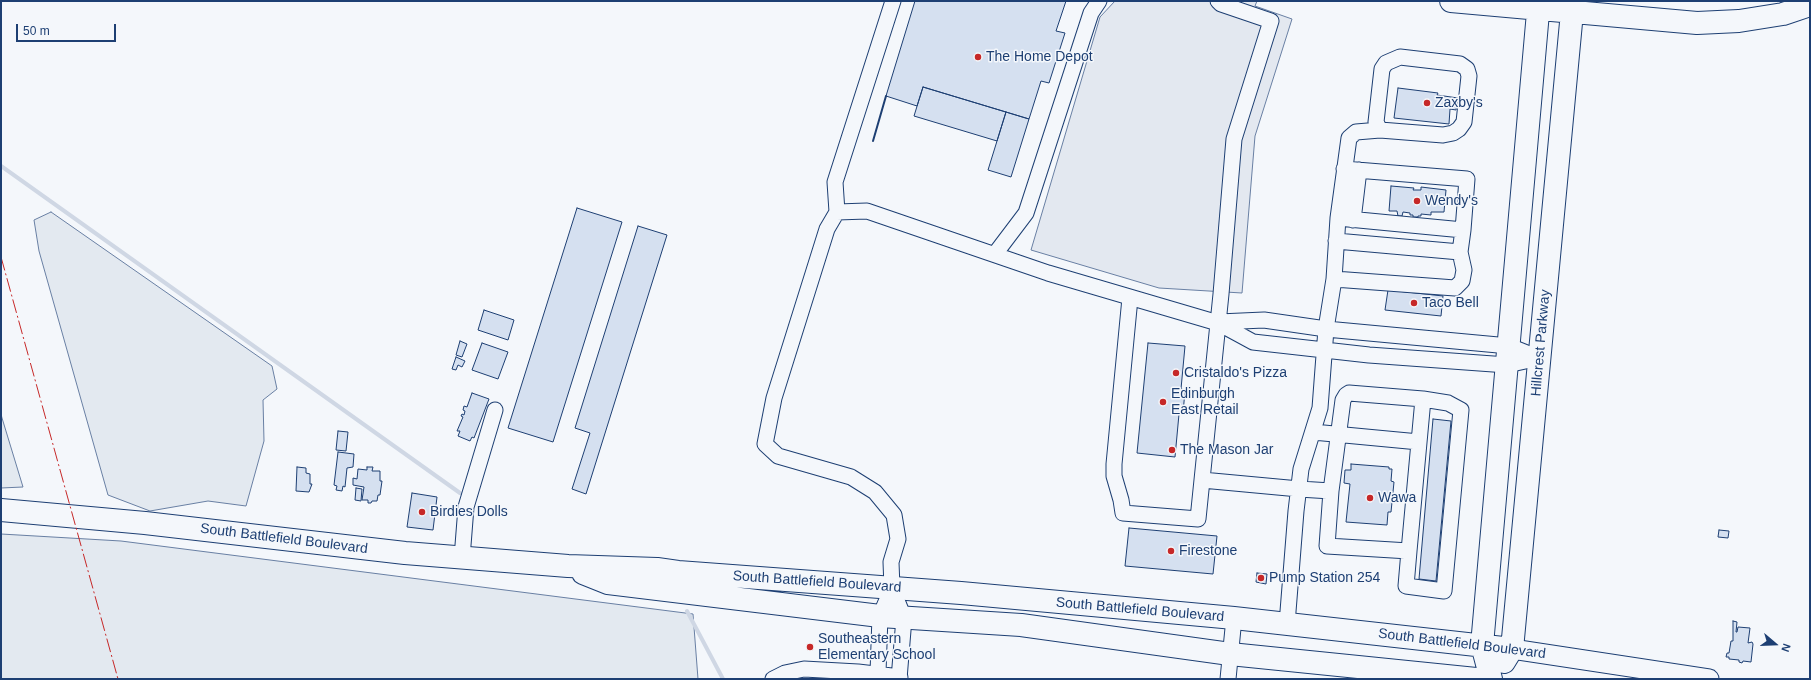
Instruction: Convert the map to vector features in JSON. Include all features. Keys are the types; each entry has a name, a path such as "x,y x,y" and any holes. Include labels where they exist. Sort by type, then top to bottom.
{"highway":[{"path":"1451,1 1573,6 1697,23 1721,22 1783,14 1810,5"},
{"name":"Hillcrest Parkway","path":"1492,679 1482,645 1539,5"},
{"name":"Hillcrest Parkway","path":"1492,679 1512,649 1573,6"},
{"name":"South Battlefield Boulevard","path":"1,510 145,523 404,553 568,566 658,569 678,572 961,593 1234,618 1512,649"},
{"name":"South Battlefield Boulevard","path":"568,566 608,583 880,616 1020,625 1230,654 1476,679"}],"main road":[{"name":"South Battlefield Boulevard","path":"1512,649 1709,679"}],"lane":[{"path":"774,679 785,673 804,669 878,673 900,678 904,618 892,588 891,562 898,539 894,515 875,492 851,477 778,456 765,444 768,422 827,229 837,212 836,182 894,1"},
{"path":"995,254 1026,213 1091,13 1099,1"},
{"path":"1130,298 1114,464 1114,476 1122,500 1122,512 1198,519 1218,322 1234,139 1271,21 1216,2"},
{"path":"1287,624 1301,469 1320,408 1326,329 1334,279 1338,218 1349,138 1356,132 1380,130 1443,135 1453,133 1459,129 1464,122 1470,76 1467,68 1460,64 1400,58 1386,63 1382,69 1376,122 1380,130"},
{"path":"1334,279 1454,288 1462,281 1464,270 1460,252 1467,179 1344,169"},
{"path":"1354,220 1360,170"},
{"path":"837,212 867,211 995,254 1048,274 1218,322 1253,342 1325,350 1508,355"},
{"path":"1338,218 1463,230"},
{"path":"1336,241 1460,252"},
{"path":"1218,322 1264,320 1508,355 1540,358"},
{"path":"1409,551 1327,546 1331,491 1343,400 1349,393 1423,400 1448,403 1461,410 1444,591 1406,586 1423,400"},
{"path":"462,558 466,507 495,410"},
{"path":"1313,432 1419,442"},
{"path":"1202,480 1331,491"},
{"path":"878,673 880,616 892,588"},
{"path":"1228,679 1234,618"}],"shaded area":[{"path":"1115,1 1257,1 1255,6 1292,19 1255,136 1242,293 1159,288 1031,250 1100,17"},
{"path":"51,212 272,366 277,389 263,400 264,441 246,506 208,501 150,511 108,495 39,251 34,220"},
{"path":"1,414 2,418 23,487 1,488"},
{"path":"1,534 121,541 693,614 698,679 1,679"}],"building":[{"name":"The Home Depot","path":"915,1 1066,1 1056,31 1065,33 1049,83 1041,81 1029,119 923,87 917,106 886,96"},
{"path":"923,87 1006,112 997,141 914,116"},
{"name":"Zaxby's","path":"1398,88 1438,93 1437,95 1458,98 1456,110 1450,109 1449,124 1394,118"},
{"path":"1006,112 1029,119 1011,177 988,170"},
{"name":"Wendy's","path":"1391,186 1414,188 1413,190 1421,190 1421,187 1446,190 1444,212 1431,212 1431,215 1421,214 1421,216 1413,217 1410,213 1403,212 1402,216 1398,216 1397,211 1389,211"},
{"path":"577,208 622,222 553,442 508,428"},
{"path":"638,226 667,235 586,494 572,489 590,433 575,428"},
{"name":"Taco Bell","path":"1388,290 1443,296 1441,316 1385,310"},
{"path":"484,310 514,320 508,340 478,330"},
{"path":"460,341 467,344 462,357 456,355"},
{"path":"482,343 508,352 498,379 472,370"},
{"name":"Edinburgh East Retail","path":"1148,343 1185,346 1181,389 1185,390 1183,414 1179,414 1175,457 1137,453"},
{"path":"456,357 465,361 462,367 458,365 456,370 452,369"},
{"path":"472,393 489,399 474,438 472,437 470,441 458,436 460,431 457,431 463,417 461,416 462,414 464,415 464,406 467,407"},
{"name":"Wawa","path":"1433,419 1451,421 1436,581 1419,579"},
{"path":"338,431 348,432 346,451 336,450"},
{"path":"338,452 354,454 353,467 347,468 345,487 343,486 342,491 336,490 337,486 334,485"},
{"name":"Wawa","path":"1351,464 1389,467 1389,469 1392,469 1391,481 1394,482 1391,512 1388,512 1387,525 1346,522 1350,484 1344,483 1345,470 1351,470"},
{"path":"297,467 306,468 306,473 310,474 310,484 312,484 309,492 296,491"},
{"path":"367,467 373,467 372,471 380,471 380,481 382,481 380,495 378,495 377,501 372,501 371,503 368,503 368,500 362,500 364,487 353,485 353,478 357,479 358,469 367,470"},
{"path":"356,488 362,489 361,501 355,500"},
{"name":"Birdies Dolls","path":"412,493 437,497 433,530 407,527"},
{"name":"Firestone","path":"1129,528 1217,536 1213,574 1125,566"},
{"path":"1719,530 1729,531 1728,538 1718,537"},
{"name":"Pump Station 254","path":"1257,573 1267,574 1266,584 1256,582"},
{"path":"1733,621 1737,622 1736,632 1738,627 1750,628 1748,643 1752,642 1753,644 1751,662 1743,661 1742,663 1739,662 1739,660 1729,659 1729,657 1726,657 1727,653 1729,653 1731,641 1733,641"}],"waterway":[{"path":"1,166 460,493"},
{"path":"687,611 723,679"}],"wall":[{"path":"873,141 886,96"}],"power":[{"path":"1,257 118,679"}],"place":[{"name":"The Home Depot","path":"978,57"},
{"name":"Zaxby's","path":"1427,103"},
{"name":"Wendy's","path":"1417,201"},
{"name":"Taco Bell","path":"1414,303"},
{"name":"Cristaldo's Pizza","path":"1176,373"},
{"name":"Edinburgh East Retail","path":"1163,402"},
{"name":"The Mason Jar","path":"1172,450"},
{"name":"Wawa","path":"1370,498"},
{"name":"Birdies Dolls","path":"422,512"},
{"name":"Firestone","path":"1171,551"},
{"name":"Pump Station 254","path":"1261,578"},
{"name":"Southeastern Elementary School","path":"810,647"}]}
